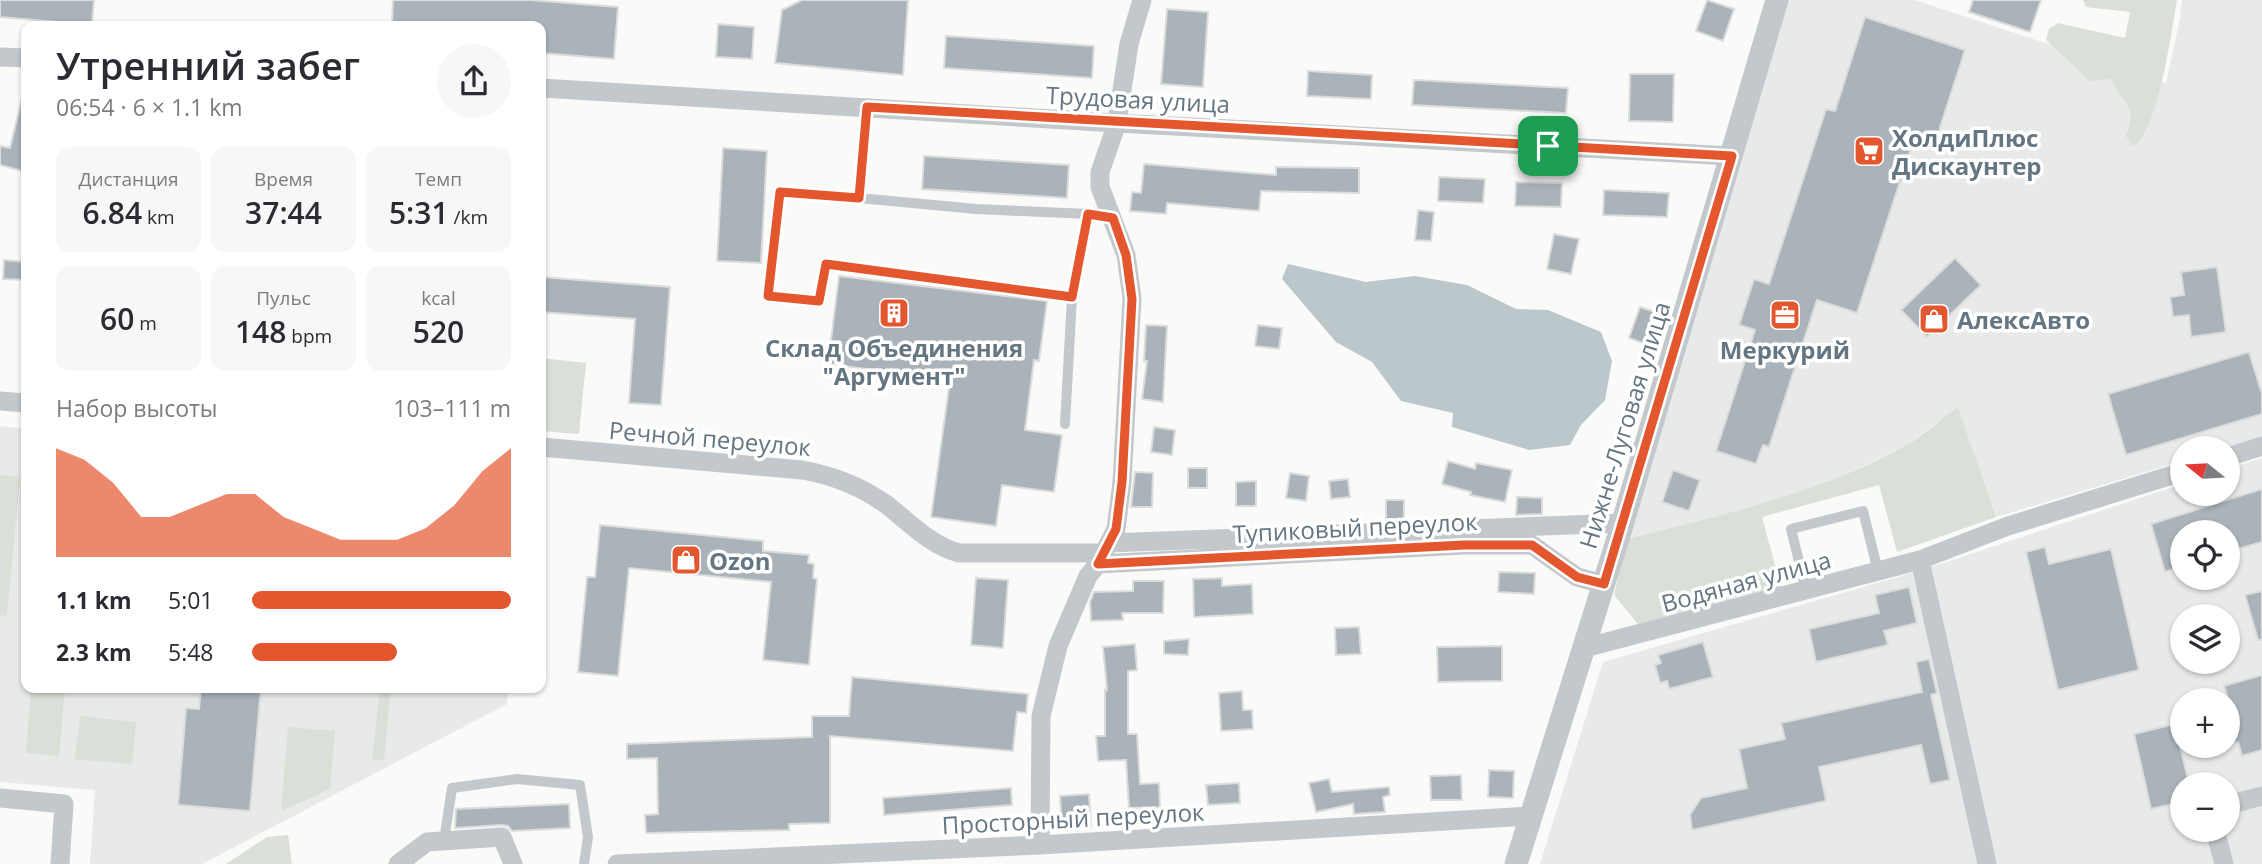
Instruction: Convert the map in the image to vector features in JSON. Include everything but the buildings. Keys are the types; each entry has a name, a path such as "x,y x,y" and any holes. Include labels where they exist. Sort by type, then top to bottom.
{"street":[{"path":"1040,845 1041,716 1058,646 1088,576 1116,529 1122,482 1132,299 1126,255 1100,187 1100,172 1117,122 1129,44 1142,0"},
{"name":"Нижне-Луговая улица","path":"1516,864 1623,523 1777,0"},
{"path":"0,57 21,58"},
{"name":"Трудовая улица","path":"546,88 1732,156"},
{"path":"0,401 21,403"},
{"path":"2240,453 2262,446"},
{"name":"Речной переулок","path":"546,447 828,474 884,503 931,540 959,554 1104,553"},
{"name":"Водяная улица","path":"1584,648 1920,560 2008,526 2170,476"},
{"name":"Тупиковый переулок","path":"1104,553 1623,523"},
{"name":"Тупиковый переулок","path":"1104,553 1532,545 1577,577 1604,584"},
{"path":"1920,560 1987,864"},
{"path":"2240,802 2262,796"},
{"path":"0,798 64,804 60,864"},
{"name":"Просторный переулок","path":"617,864 1040,845 1531,816"},
{"path":"404,862 427,842 502,837 513,864"},
{"path":"2218,842 2224,864"}],"lane":[{"path":"859,198 867,107"},
{"path":"1072,297 826,264 819,301 768,296 780,192 1113,218"},
{"path":"1065,424 1072,297 1088,214"},
{"path":"1806,590 1791,529 1863,511 1878,571"},
{"path":"444,841 452,788 517,779 580,785 588,837 584,864"}],"shaded area":[{"path":"1789,0 1915,0 2166,83 2182,0 2262,0 2262,437 2240,444 2240,436 2170,436 2170,465 1996,517 1958,408 1903,447 1817,488 1627,539"},
{"path":"2083,0 2177,0 2157,102 2142,137 2133,146 2126,136 2130,124 2130,110 2112,79 2090,81 2046,40 2049,29 2058,23 2125,38 2130,12 2086,7"},
{"path":"1288,264 1366,282 1415,276 1467,285 1516,309 1548,310 1601,332 1612,361 1605,400 1581,425 1570,445 1529,450 1452,427 1453,413 1401,401 1372,362 1336,342 1282,279"},
{"path":"546,359 586,363 579,434 546,431"},
{"path":"1958,407 1996,517 1897,552 1879,485 1762,517 1781,587 1638,624 1614,595 1627,539 1767,502 1835,479 1901,448"},
{"path":"0,426 21,428 21,693 508,693 507,704 202,864 90,864 95,790 0,782"},
{"path":"2262,458 2262,864 1540,864 1603,662 1922,570 2170,488 2170,506 2240,506 2240,465"},
{"path":"0,475 20,477 7,616 0,615"},
{"path":"31,693 65,693 59,756 26,753"},
{"path":"379,693 391,693 384,760 372,759"},
{"path":"80,716 136,722 132,764 75,759"},
{"path":"288,727 335,731 330,789 281,811"},
{"path":"288,835 292,864 226,864 267,837"}],"place":[{"name":"ХолдиПлюс Дискаунтер","path":"1869,151"},
{"name":"Склад Объединения \"Аргумент\"","path":"894,313"},
{"name":"Меркурий","path":"1785,315"},
{"name":"АлексАвто","path":"1934,319"},
{"name":"Ozon","path":"686,560"}],"route":[{"path":"867,107 1548,146 1732,156 1604,584 1577,577 1532,545 1464,545 1098,564 1116,529 1122,482 1132,299 1126,255 1113,218 1088,214 1072,297 826,264 819,301 768,296 780,192 859,198 867,107"}]}
